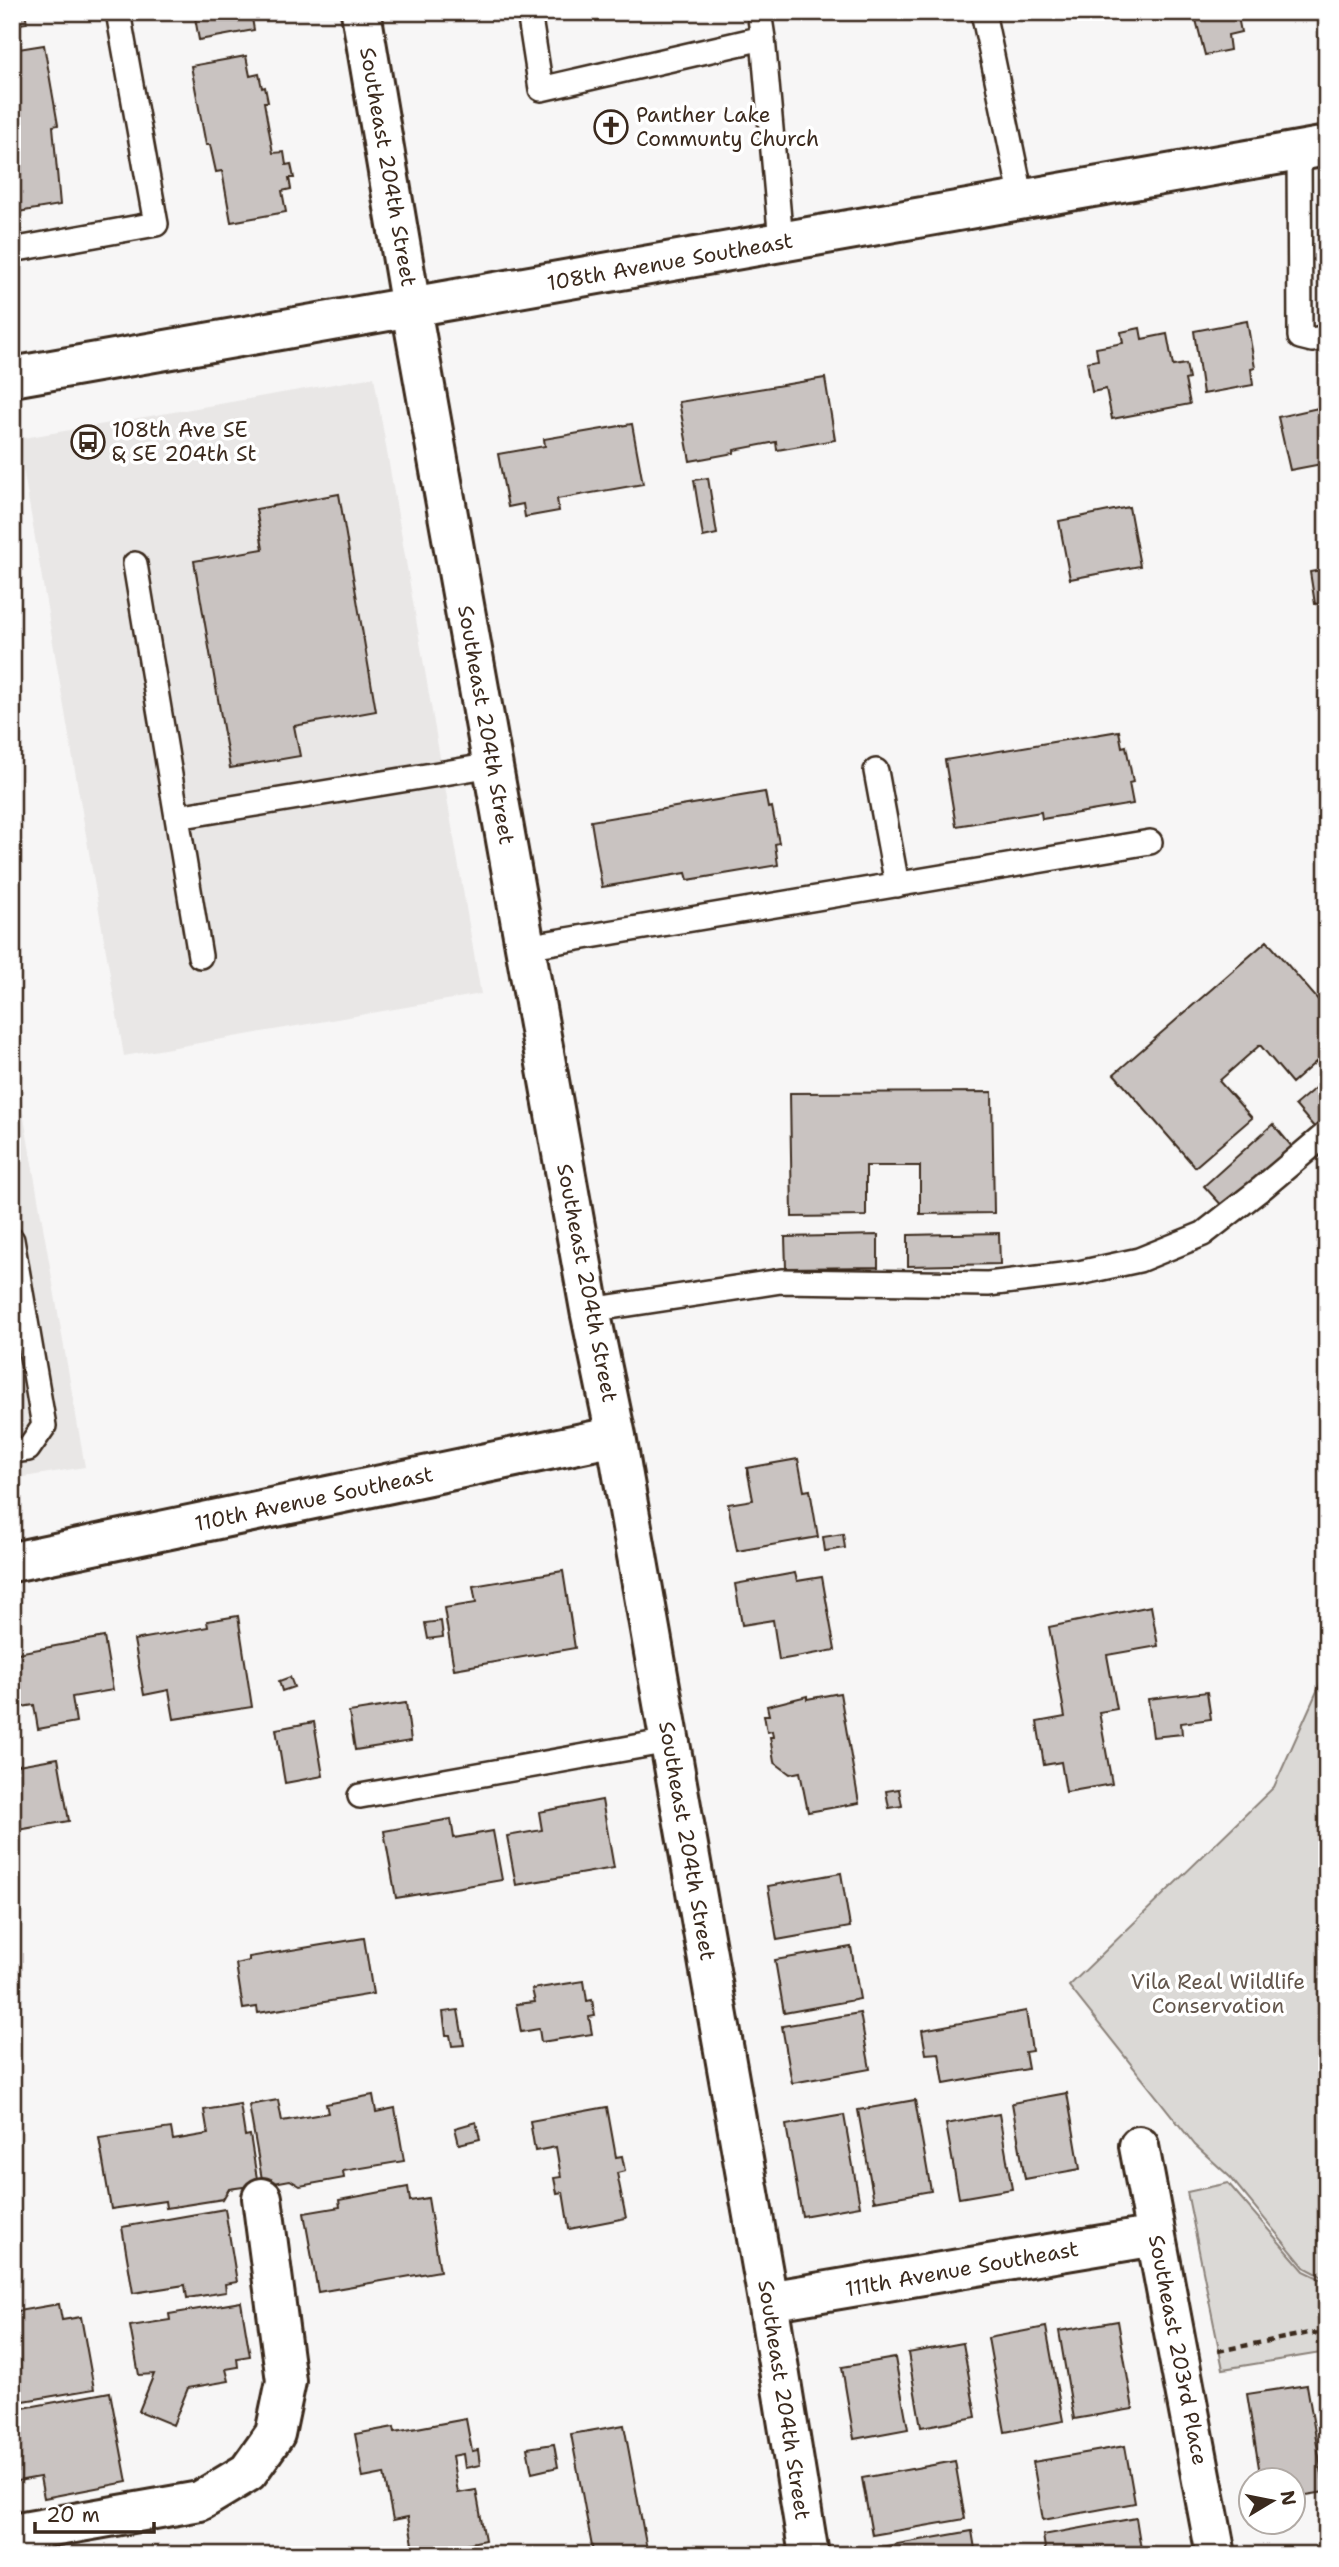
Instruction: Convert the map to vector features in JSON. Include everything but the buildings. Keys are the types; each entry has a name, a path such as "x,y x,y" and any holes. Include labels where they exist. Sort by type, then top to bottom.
{"street":[{"name":"Southeast 204th Street","path":"361,12 590,1311 616,1436 768,2301 809,2555"},
{"name":"108th Avenue Southeast","path":"12,377 1313,149"},
{"name":"110th Avenue Southeast","path":"12,1562 616,1436"},
{"name":"Southeast 203rd Place","path":"1139,2146 1216,2555"},
{"path":"12,2534 200,2501 248,2472 275,2434 286,2381 262,2198"},
{"name":"111th Avenue Southeast","path":"768,2301 1156,2236"}],"lane":[{"path":"12,250 156,224 118,12"},
{"path":"528,12 541,89 763,38"},
{"path":"759,12 781,242"},
{"path":"983,12 1022,200"},
{"path":"1313,149 1300,337 1312,340 1327,337"},
{"path":"135,564 200,956"},
{"path":"177,817 493,765"},
{"path":"876,771 897,885"},
{"path":"525,947 1150,842"},
{"path":"590,1311 781,1281 988,1284 1079,1273 1139,1260 1203,1234 1327,1133"},
{"path":"12,1240 44,1426 28,1448 12,1451"},
{"path":"360,1796 669,1741"}],"path":[{"path":"1179,2359 1309,2333 1327,2334"}],"shaded area":[{"path":"374,377 481,994 124,1056 18,439"},
{"path":"12,1049 85,1467 12,1479"}],"green space":[{"name":"Vila Real Wildlife Conservation","path":"1327,1669 1327,2279 1304,2267 1231,2178 1195,2145 1069,1986 1274,1787"},
{"path":"1228,2183 1304,2271 1327,2282 1327,2352 1223,2369 1187,2192"}],"place":[{"name":"Panther Lake Communty Church","path":"611,127"},
{"name":"108th Ave SE & SE 204th St","path":"88,442"}]}
